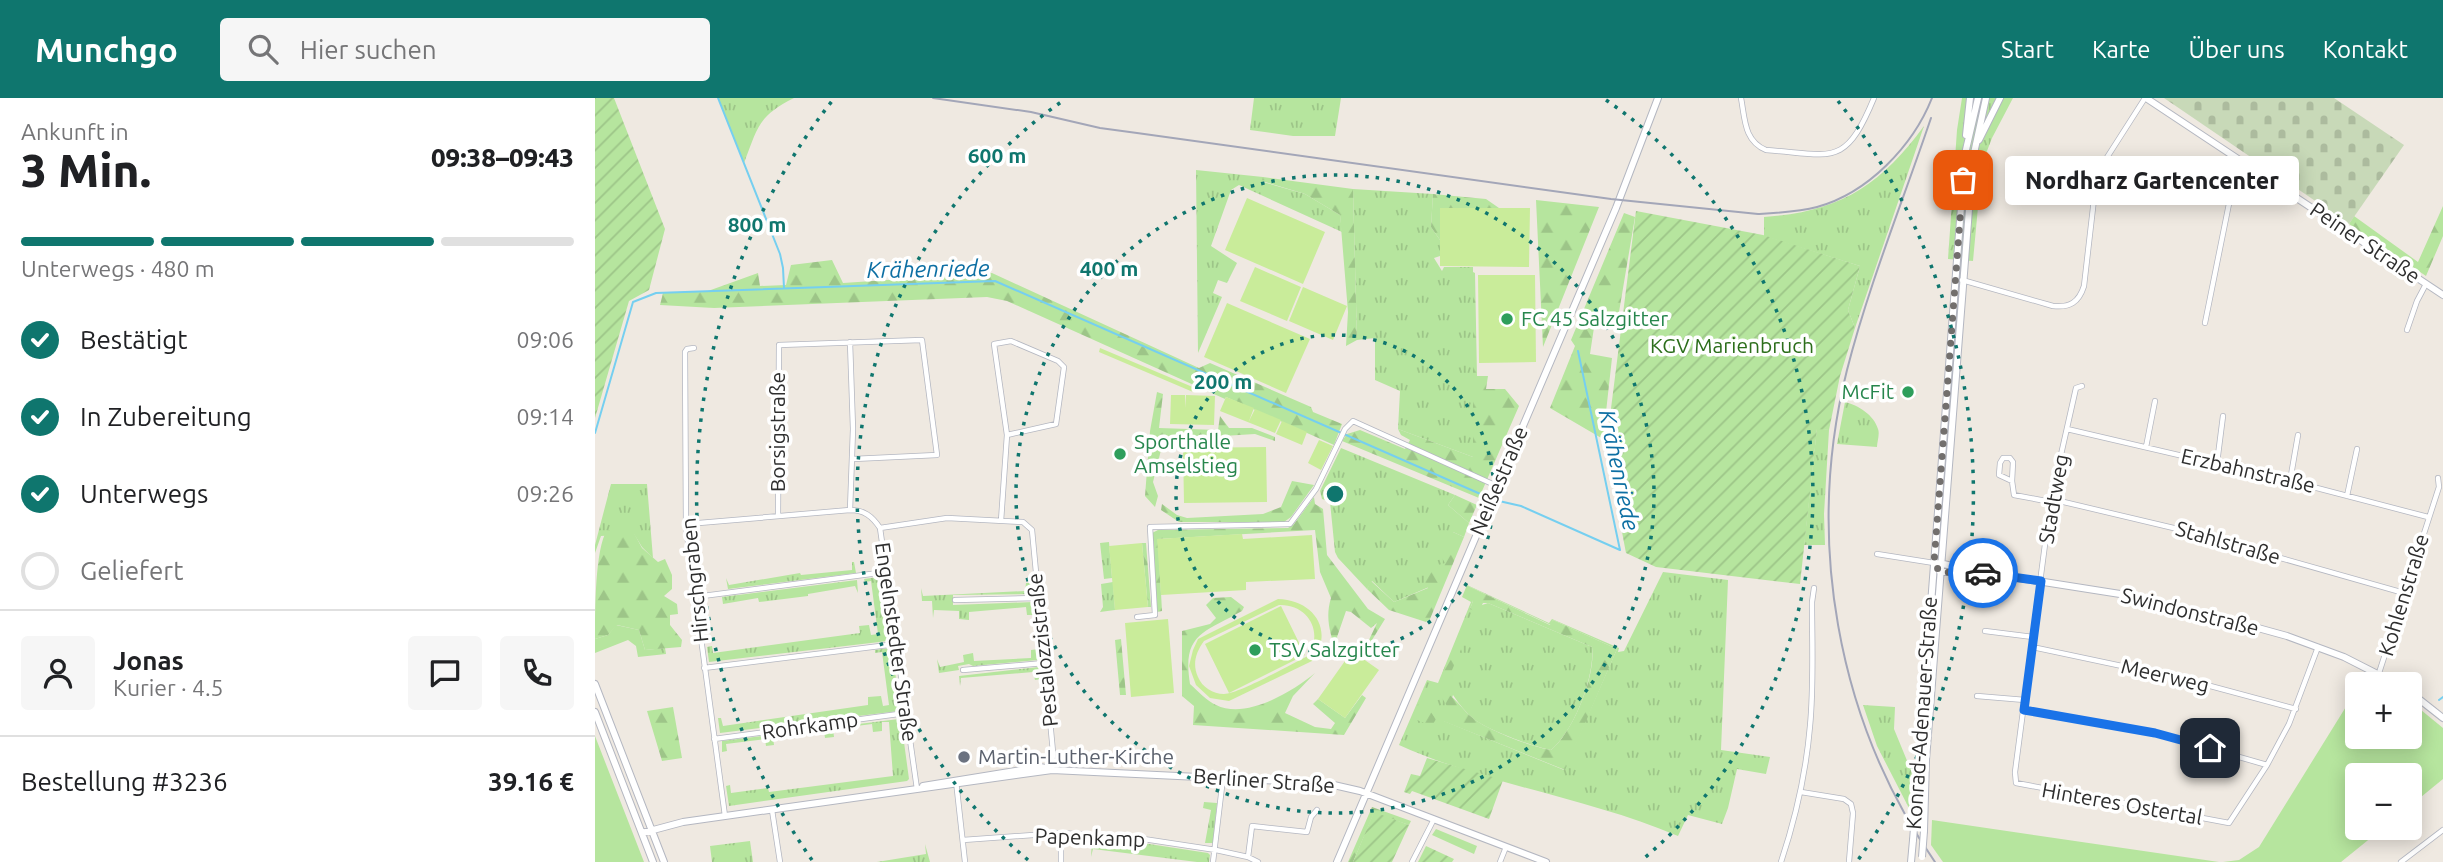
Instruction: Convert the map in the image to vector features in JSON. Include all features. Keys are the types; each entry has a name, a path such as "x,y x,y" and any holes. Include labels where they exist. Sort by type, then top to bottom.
{"street":[{"name":"Neißestraße","path":"1337,862 1616,208 1658,98"},
{"path":"1741,98 1749,137 1753,142 1766,150 1818,154 1838,152 1849,144 1860,129 1874,98"},
{"path":"1965,154 1970,98"},
{"name":"Konrad-Adenauer-Straße","path":"1911,862 1938,563 1965,154 1978,98"},
{"name":"Konrad-Adenauer-Straße","path":"1957,279 1973,158 1986,98"},
{"path":"1973,158 1981,134 2000,98"},
{"path":"1957,279 2053,306 2068,306 2076,301 2084,286 2097,173 2146,98"},
{"name":"Peiner Straße","path":"2146,98 2443,295"},
{"path":"2205,323 2238,158"},
{"path":"2407,330 2426,284"},
{"path":"687,524 850,510 853,459 850,342 922,340 937,454 853,459"},
{"path":"880,528 947,518 1001,521 1007,435 994,344 1010,341 1058,361 1064,367 1056,424 1007,435"},
{"name":"Borsigstraße","path":"778,516 777,348 782,344 850,342"},
{"name":"Hirschgraben","path":"694,348 685,352 687,524 725,816"},
{"name":"Stadtweg","path":"2016,783 2014,778 2051,501 2076,388 2082,386"},
{"path":"2146,447 2155,401"},
{"path":"2217,463 2223,416"},
{"path":"1137,617 1155,615 1150,527 1290,524 1316,489 1350,422 1357,421 1497,486"},
{"name":"Erzbahnstraße","path":"2067,429 2217,463 2428,517"},
{"path":"2290,481 2298,435"},
{"path":"2347,496 2357,449"},
{"path":"2004,458 2010,458 2013,462 2012,481 1999,475 2000,463 2004,458"},
{"name":"Kohlenstraße","path":"2379,672 2439,488 2438,478"},
{"name":"Stahlstraße","path":"2012,481 2014,495 2171,527 2404,593"},
{"name":"Engelnstedter Straße","path":"850,510 868,514 880,528 916,789"},
{"name":"Pestalozzistraße","path":"1001,521 1023,522 1032,530 1053,752 1052,770"},
{"path":"1877,554 1938,563"},
{"name":"Konrad-Adenauer-Straße","path":"1922,859 1926,760 1940,572 1938,563"},
{"name":"Swindonstraße","path":"1938,563 2156,601 2256,627 2318,647 2377,672"},
{"name":"Swindonstraße","path":"1940,572 1974,571"},
{"path":"695,597 886,572"},
{"path":"1781,862 1801,792 1810,725 1814,589"},
{"path":"955,600 1038,598"},
{"path":"1985,631 2033,637"},
{"path":"704,668 896,643"},
{"name":"Meerweg","path":"2032,647 2189,680 2297,709"},
{"path":"2024,710 2155,733 2267,765 2297,709 2318,647"},
{"path":"963,670 1044,663"},
{"path":"595,684 664,862"},
{"path":"1976,696 2025,700"},
{"path":"2422,701 2443,718"},
{"path":"595,712 653,862"},
{"name":"Rohrkamp","path":"714,739 906,713"},
{"name":"Hinteres Ostertal","path":"2016,783 2229,823 2267,765"},
{"name":"Berliner Straße","path":"642,833 683,822 916,789 1039,767 1052,770 1325,783 1366,794 1546,862"},
{"path":"1213,862 1224,777"},
{"path":"956,782 963,862"},
{"path":"1801,792 1844,799 1851,804 1853,813 1849,862"},
{"path":"772,810 780,862"},
{"path":"1248,857 1252,826 1307,832 1311,817 1317,810"},
{"path":"1412,862 1434,819"},
{"path":"2402,862 2443,830"},
{"path":"1061,833 1061,862"},
{"name":"Papenkamp","path":"963,840 1061,833 1137,838 1216,850 1258,862"},
{"path":"1500,862 1506,847"}],"green space":[{"path":"595,98 614,98 665,229 649,290 629,301 595,418"},
{"path":"718,98 794,98 766,117 744,163"},
{"path":"1254,98 1341,98 1335,136 1293,136 1250,130"},
{"path":"1962,98 2013,98 1982,164 1973,261 1948,259 1957,130"},
{"path":"2164,98 2334,98 2404,145 2349,224"},
{"path":"1924,126 1855,328 1848,310 1860,266 1764,236 1764,217 1814,209 1856,192 1891,165"},
{"path":"1196,170 1263,177 1263,182 1305,194 1340,215 1342,232 1239,185 1231,190 1211,246 1237,263 1227,283 1218,280 1213,293 1222,297 1198,353"},
{"path":"1263,177 1353,189 1357,340 1346,346 1348,312 1340,215 1305,194 1262,181"},
{"path":"1353,189 1433,194 1431,227 1440,240 1440,256 1434,258 1442,271 1444,267 1473,267 1473,457 1398,429 1400,391 1375,380 1375,338 1357,340"},
{"path":"1433,194 1486,199 1499,208 1441,208 1440,240 1431,227"},
{"path":"1247,198 1325,232 1303,284 1225,250"},
{"path":"1536,200 1599,207 1543,347"},
{"path":"2443,206 2443,236 2426,276 2349,224 2354,216 2418,262"},
{"path":"1440,208 1530,208 1529,267 1440,266"},
{"name":"KGV Marienbruch","path":"1636,211 1763,235 1860,266 1848,310 1855,328 1840,376 1829,430 1817,429 1800,584 1656,567 1626,553 1606,448"},
{"path":"1624,213 1635,217 1617,324 1595,321 1590,354 1612,358 1603,439 1550,408 1575,346 1571,340"},
{"path":"832,260 843,283 992,273 1199,368 1210,363 1311,407 1313,412 1342,424 1334,445 1007,301 987,297 714,308 660,305 663,293 708,291 758,273 760,286 786,285 791,265"},
{"path":"1255,267 1301,287 1287,321 1240,301"},
{"path":"1473,272 1477,376 1488,376 1486,389 1505,389 1519,406 1479,498 1342,441 1347,434 1360,430 1405,449 1410,440 1401,435 1398,429 1473,457"},
{"name":"FC 45 Salzgitter","path":"1478,275 1535,275 1536,362 1479,363"},
{"path":"1303,287 1347,306 1333,340 1289,321"},
{"path":"1227,303 1310,339 1286,393 1204,357"},
{"path":"1100,348 1195,388 1193,392 1099,352"},
{"path":"1157,392 1163,394 1159,428 1218,430 1220,416 1229,428 1252,428 1275,437 1275,441 1255,434 1175,439 1161,450 1153,482 1158,496 1155,507 1145,496 1150,431"},
{"path":"1171,395 1185,395 1185,408 1186,395 1215,396 1214,425 1170,424"},
{"path":"1226,397 1254,408 1249,421 1255,409 1281,420 1275,433 1220,411"},
{"path":"1845,402 1860,408 1873,419 1879,431 1877,447 1837,444"},
{"path":"1282,421 1307,432 1302,445 1276,434"},
{"path":"1817,428 1829,430 1825,545 1804,545"},
{"path":"1319,440 1333,446 1321,470 1308,463"},
{"path":"1266,447 1267,502 1184,503 1183,448"},
{"path":"1341,448 1455,495 1448,505 1469,523 1464,537 1453,532 1446,564 1429,587 1394,602 1372,581 1367,589 1338,558 1335,552 1330,502 1322,499 1320,491"},
{"path":"1292,481 1314,485 1291,517 1284,522 1179,522 1161,510 1162,504 1177,515 1187,518 1263,514 1281,507"},
{"path":"611,484 647,484 653,558 634,534 601,536 595,553"},
{"path":"1455,495 1477,505 1469,523 1448,505"},
{"path":"1314,497 1315,504 1323,509 1327,555 1368,609 1385,619 1372,640 1387,651 1384,654 1376,652 1369,644 1356,652 1353,649 1368,642 1377,623 1371,628 1346,611 1337,637 1340,649 1336,651 1328,618 1331,598 1320,572 1315,530 1158,539 1162,611 1157,612 1152,533 1158,530 1288,528"},
{"path":"607,530 634,533 642,548 658,562 665,559 672,575 672,589 664,596 677,604 678,614 670,615 670,625 682,640 681,647 645,650 639,630 617,625 608,635 595,639 598,565"},
{"path":"1441,532 1453,532 1464,537 1430,619 1426,622 1389,610 1367,589 1371,581 1394,602 1428,588 1424,578 1428,568 1445,563 1438,551"},
{"path":"1242,534 1243,539 1312,535 1315,579 1246,582 1246,590 1161,595 1157,539"},
{"path":"1109,542 1112,578 1104,579 1100,543"},
{"path":"1142,543 1146,543 1151,607 1148,607"},
{"path":"1142,543 1148,607 1115,610 1109,546"},
{"path":"852,562 856,573 728,589 726,578 729,585 800,573 852,570"},
{"path":"1663,572 1728,580 1721,750 1770,757 1766,774 1737,769 1722,824 1688,815 1678,836 1609,811 1467,771 1399,745 1427,680 1438,683 1471,602 1462,597 1467,585 1549,623 1552,619 1619,648 1618,652 1624,651","holes":["1468,586 1551,625 1553,620 1617,649 1564,770 1444,721 1453,695 1460,705 1482,724 1523,742 1551,750 1568,730 1581,703 1590,673 1592,647 1488,603 1470,609 1473,601"]},
{"path":"878,577 888,641 709,662 707,647 712,646 713,653 860,633 859,626 869,625 871,635 878,634 871,581 865,582 864,579"},
{"path":"857,580 858,593 855,586 808,596 759,602 758,598 723,604 722,597"},
{"path":"1113,582 1115,610 1100,612 1103,607 1101,584"},
{"path":"1026,583 1033,583 1033,594 953,595 953,605 1033,602 1036,615 1027,615 1026,607 969,612 969,620 959,619 959,611 934,610 933,618 932,601 922,601 921,588 923,596 1025,591"},
{"path":"1468,586 1550,625 1553,620 1617,649 1565,770 1443,721 1447,706 1442,698 1442,690 1470,715 1490,728 1511,738 1551,750 1575,717 1590,673 1592,647 1488,603 1483,603 1478,613 1470,609 1473,601 1464,596"},
{"path":"1231,597 1244,607 1242,611 1198,637 1189,655 1190,684 1216,705 1241,709 1282,695 1315,673 1293,696 1285,713 1315,727 1331,729 1335,723 1313,704 1318,699 1345,718 1362,695 1366,698 1344,735 1193,725 1194,706 1182,696 1182,631 1210,624 1216,618 1206,605 1213,598"},
{"path":"1278,599 1302,605 1311,611 1321,628 1319,650 1312,661 1229,701 1210,698 1196,685 1189,666 1198,639","holes":["1279,605 1289,606 1305,614 1314,629 1313,647 1308,656 1231,693 1216,693 1202,684 1195,663 1204,641"]},
{"name":"TSV Salzgitter","path":"1281,606 1305,655 1229,693 1205,644"},
{"path":"1168,619 1174,693 1131,697 1125,623"},
{"path":"1465,621 1472,624 1449,677 1442,674"},
{"path":"616,625 639,630 645,650 665,648 666,654 638,657 636,646 628,640 595,653 595,639 608,635"},
{"path":"1121,639 1126,695 1120,695 1115,640"},
{"path":"892,649 899,711 720,733 718,718 721,718 723,726 868,705 868,697 881,696 883,706 889,705 882,652 875,653 875,650"},
{"path":"1039,649 1038,660 973,666 969,664 958,666 959,670 939,673 937,659 940,667 964,662 963,655 973,653 974,661 1031,658 1031,650"},
{"path":"1352,651 1379,670 1345,718 1318,699"},
{"path":"1039,667 1042,679 1035,680 1033,672 961,678 960,686 959,676"},
{"path":"1420,699 1430,704 1428,708 1436,719 1432,726 1417,720 1414,714"},
{"path":"1863,705 1895,707 1894,729 1908,763 1912,764 1911,812 1877,746"},
{"path":"673,707 682,758 662,761 647,711"},
{"path":"2345,708 2345,749 2422,749 2422,711 2443,728 2443,779 2422,796 2422,763 2345,763 2345,840 2368,840 2341,862 2223,862 2239,860 2259,847"},
{"path":"899,719 909,779 907,781 729,806 726,786 730,785 731,793 768,788 769,792 893,776 889,722 882,722 882,731 873,732 872,724 833,729 834,737 825,738 824,731 773,738 774,745 766,746 765,739 726,744 727,751 722,752 722,741"},
{"path":"595,736 644,862 595,862"},
{"path":"1427,758 1503,780 1489,819 1412,791 1410,794 1404,792 1411,774 1420,776"},
{"path":"1204,802 1217,803 1213,843 1205,843 1211,810 1203,808"},
{"path":"1372,807 1411,821 1409,825 1374,813 1353,862 1348,862"},
{"path":"1374,812 1409,825 1392,862 1353,862"},
{"path":"1932,820 2219,862 1943,862 1931,845"},
{"path":"1436,829 1477,846 1474,854 1432,835"},
{"path":"1092,839 1136,842 1208,853 1209,862 1093,849 1091,857"},
{"path":"750,841 753,862 712,862 710,846"},
{"path":"925,844 930,862 877,862 926,854"},
{"path":"1426,846 1454,859 1452,862 1418,862"}],"waterway":[{"path":"718,98 780,254 784,288"},
{"name":"Krähenriede","path":"595,433 633,302 656,293 995,281 1485,496"},
{"name":"Krähenriede","path":"1499,501 1521,506 1620,550 1578,351"},
{"path":"2439,700 2443,697"}],"railway":[{"path":"933,98 1031,112 1100,128 1611,199 1758,214 1817,207 1854,191 1871,179 1901,150 1924,116 1932,98"},
{"path":"1931,118 1876,274 1847,370 1835,433 1829,497 1830,562 1838,625 1853,688 1874,749 1901,807 1935,862"}],"way so far":[{"path":"1963,180 1934,563 1940,572 1983,573"}],"place":[{"name":"Nordharz Gartencenter","path":"1963,180"},
{"name":"FC 45 Salzgitter","path":"1507,319"},
{"name":"McFit","path":"1908,392"},
{"name":"Sporthalle Amselstieg","path":"1120,454"},
{"name":"TSV Salzgitter","path":"1255,650"},
{"name":"Martin-Luther-Kirche","path":"964,757"}],"route":[{"path":"1983,573 2041,581 2024,710 2155,733 2210,748"}]}
